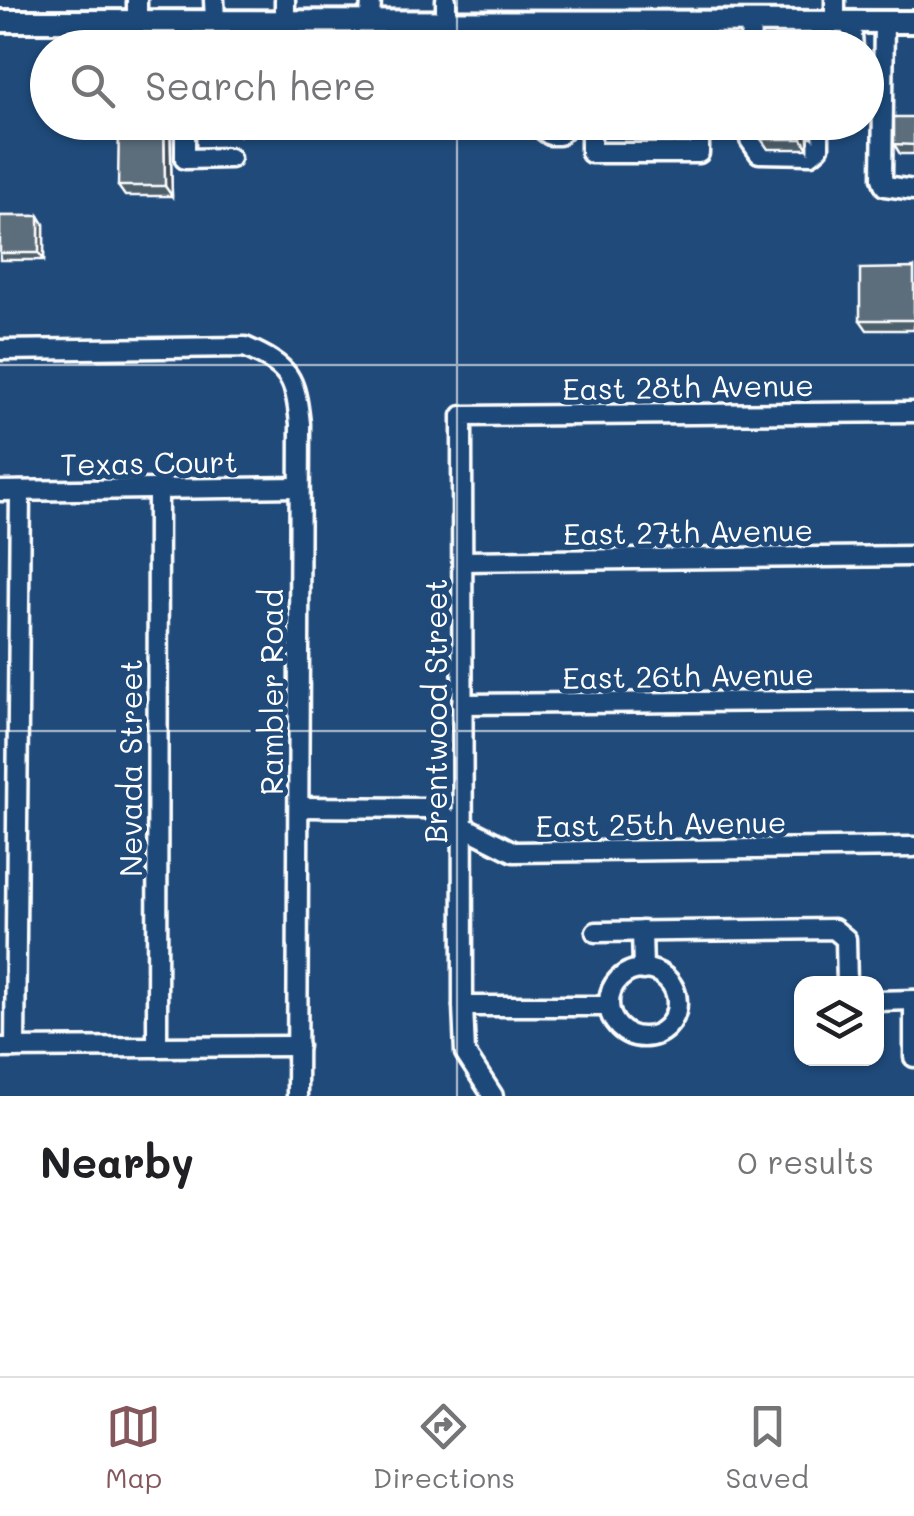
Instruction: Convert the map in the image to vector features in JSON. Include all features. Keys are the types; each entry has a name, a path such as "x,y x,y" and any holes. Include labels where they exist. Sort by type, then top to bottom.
{"main road":[{"path":"0,21 137,11 184,22 215,11 446,11 590,22 914,22"}],"street":[{"path":"835,0 836,22 841,30"},
{"path":"184,22 184,30"},
{"path":"590,22 590,30"},
{"path":"656,22 656,30"},
{"path":"698,22 698,30"},
{"path":"750,22 750,30"},
{"path":"832,30 836,22"},
{"path":"882,30 884,22"},
{"path":"185,140 185,159 230,158"},
{"path":"590,140 590,153 642,145 699,153 699,140"},
{"path":"750,140 759,153 811,154 818,147 818,140"},
{"path":"880,140 885,186 914,190"},
{"name":"Rambler Road","path":"0,350 244,347 276,360 296,386 300,424 296,1096"},
{"name":"East 28th Avenue","path":"462,416 914,412"},
{"name":"Brentwood Street","path":"462,416 462,1006 465,1053 493,1096"},
{"name":"Texas Court","path":"0,491 298,487"},
{"name":"Nevada Street","path":"157,1047 158,490"},
{"path":"20,491 7,1048 298,1046"},
{"name":"East 27th Avenue","path":"463,561 914,556"},
{"name":"East 26th Avenue","path":"462,704 914,700"},
{"name":"East 25th Avenue","path":"298,807 427,808 514,852 914,847"},
{"path":"596,932 834,929 846,940 846,976"},
{"path":"642,932 643,970"},
{"path":"643,970 653,970 668,979 675,992 675,1014 667,1029 652,1038 634,1036 620,1026 607,1006 612,986 623,976 643,970"},
{"path":"884,1001 914,1000 914,1057"},
{"path":"462,1006 607,1006"}],"building":[{"path":"894,117 914,117 914,145 894,144"},
{"path":"119,140 164,140 165,186 118,186"},
{"path":"0,216 39,216 39,253 0,253"},
{"path":"914,268 914,320 860,320 860,269"}]}
